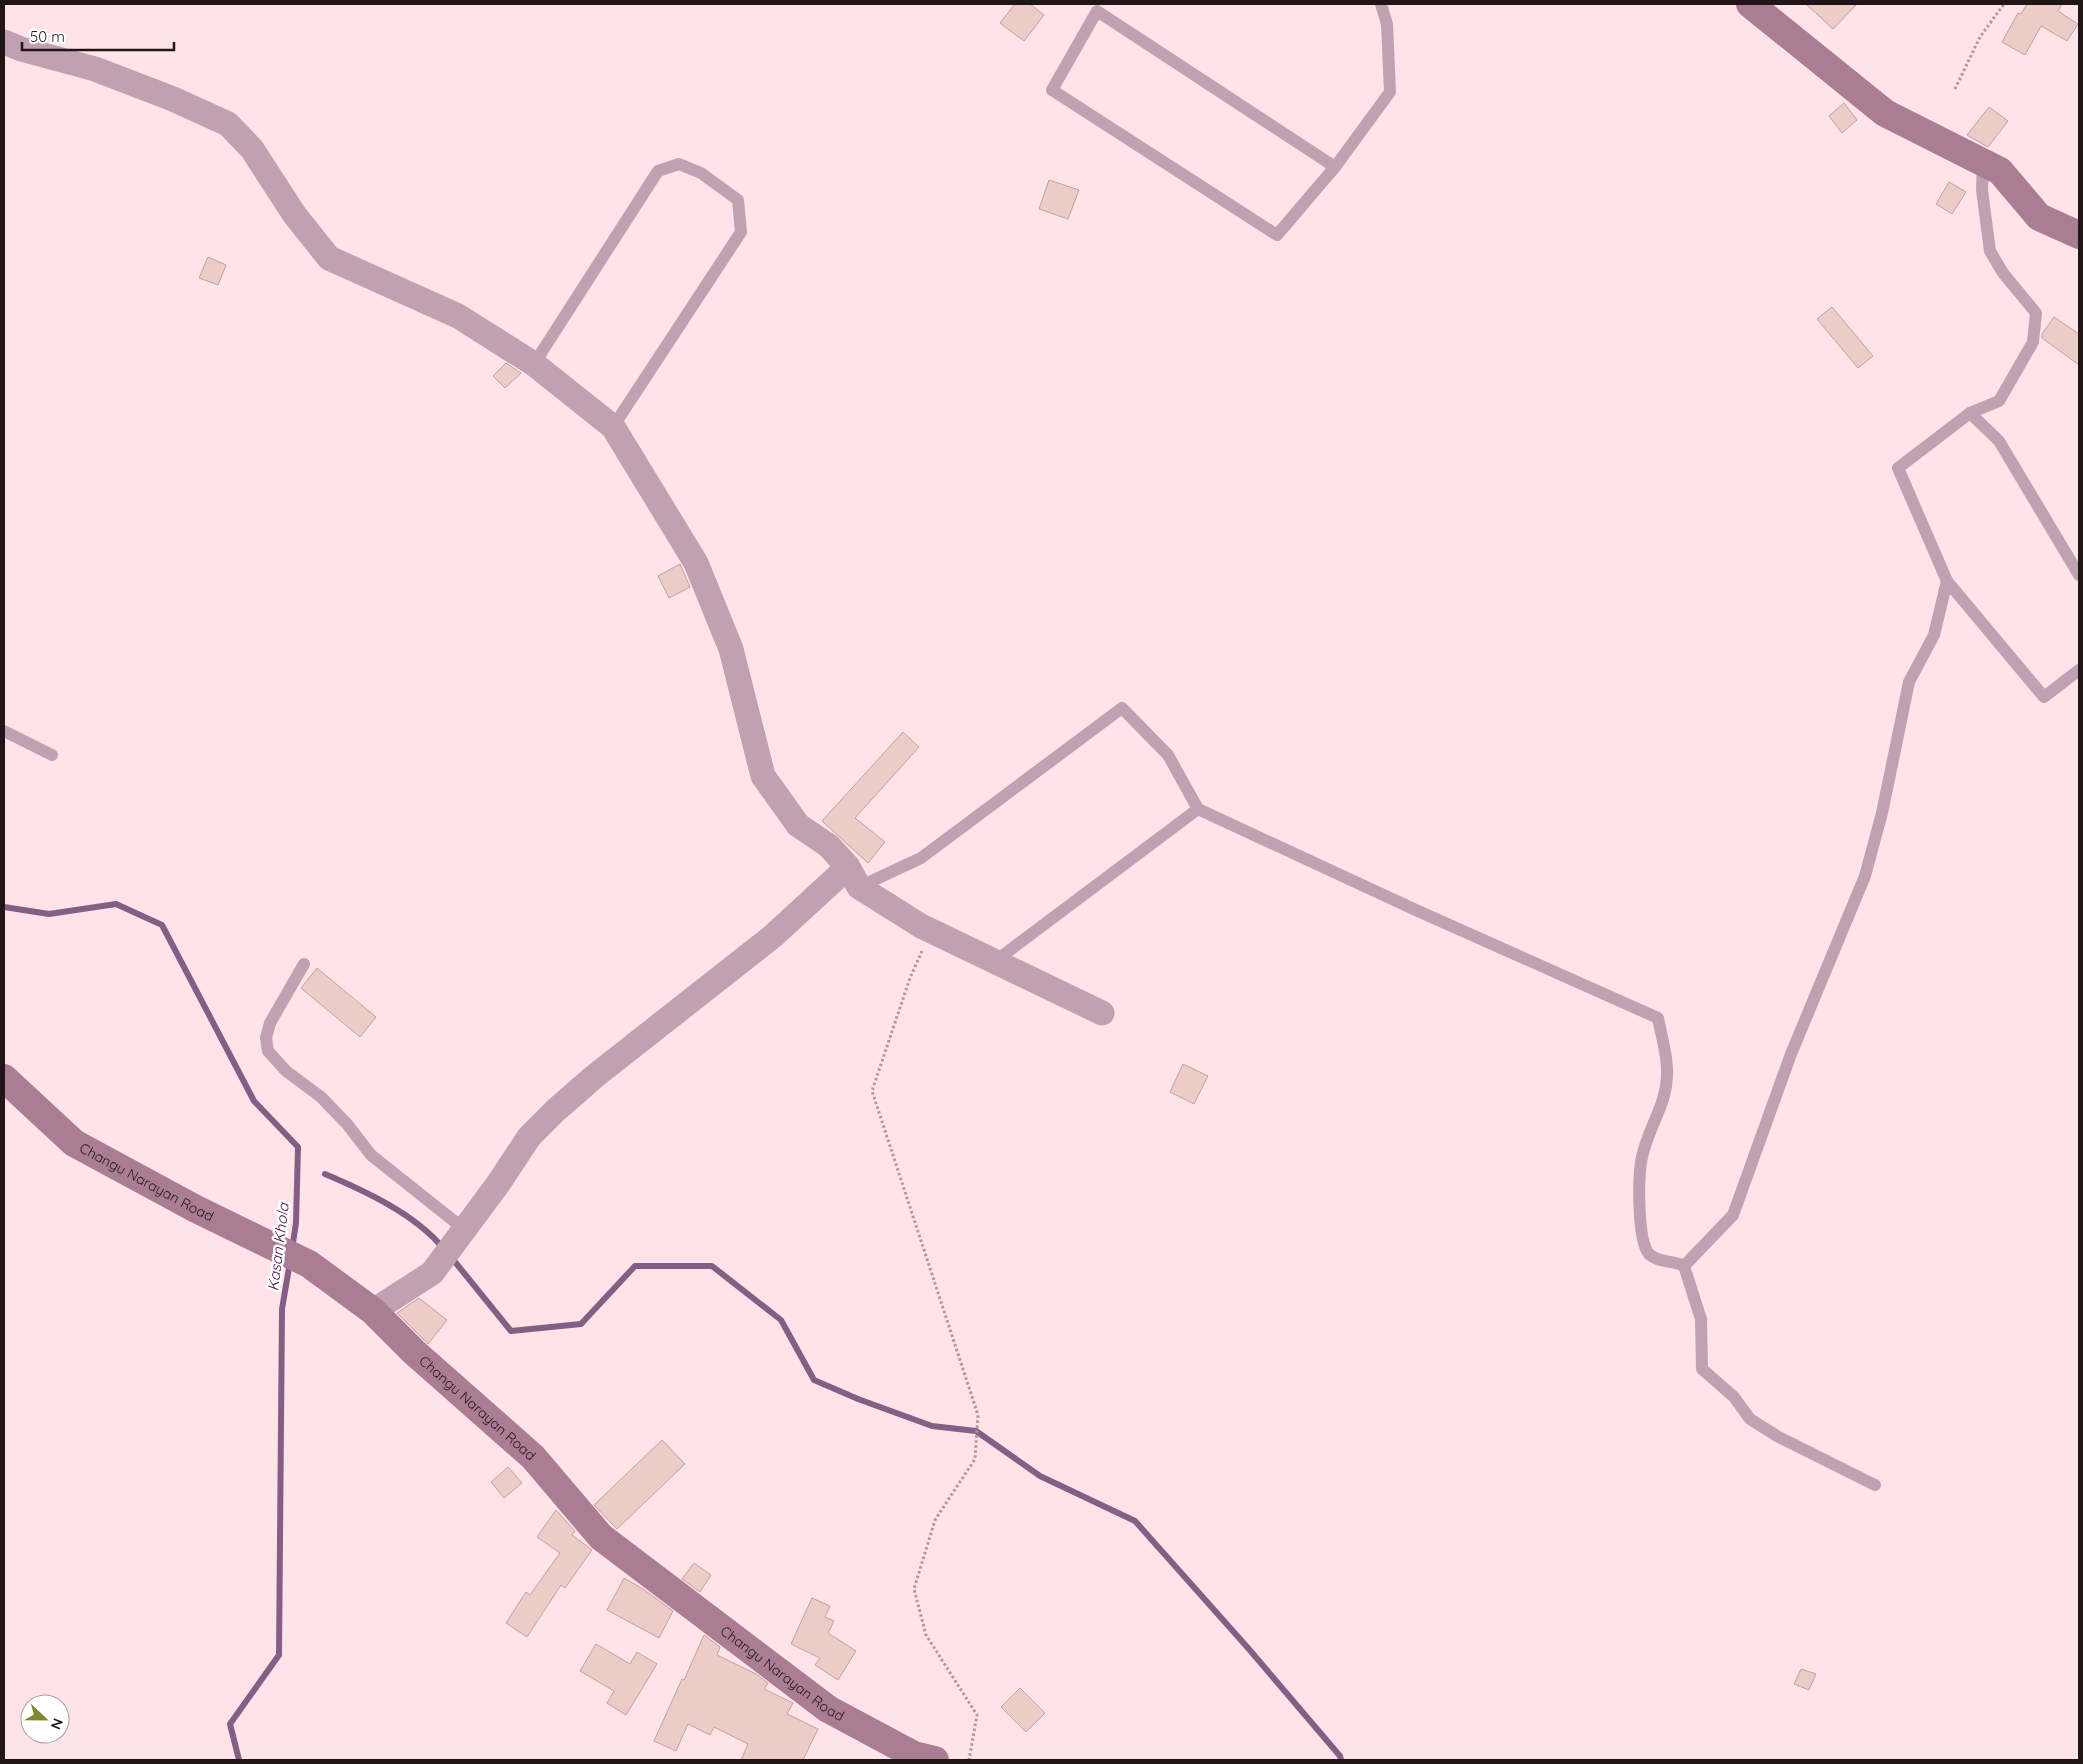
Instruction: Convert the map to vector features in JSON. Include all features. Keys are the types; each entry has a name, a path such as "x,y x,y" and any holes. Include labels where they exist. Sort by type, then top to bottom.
{"main road":[{"path":"1750,4 1885,113 2000,170 2039,217 2079,235"},
{"name":"Changu Narayan Road","path":"4,1078 74,1143 196,1209 309,1264 373,1311 414,1352 533,1457 601,1536 828,1708 914,1755 935,1760"}],"street":[{"path":"4,42 21,49 95,69 173,99 228,124 252,149 294,214 329,258 458,316 534,364 613,427 696,563 731,650 763,776 798,825 828,846 854,877 930,931 1102,1013"},
{"path":"373,1311 432,1273 498,1184 529,1137 556,1110 595,1076 773,936 854,877"}],"lane":[{"path":"1335,167 1097,11 1052,90 1277,235 1335,167 1390,92 1387,24 1381,4"},
{"path":"1983,163 1982,190 1990,251 2003,273 2036,313 2033,342 1999,401 1970,413 1898,468 1947,581 2044,697 2079,670"},
{"path":"534,364 658,171 679,164 701,173 738,200 741,232 613,427"},
{"path":"1970,413 1999,441 2079,575"},
{"path":"1684,1266 1732,1215 1791,1054 1865,876 1882,813 1909,682 1934,635 1947,581"},
{"path":"854,877 921,858 1122,708 1168,755 1198,809 1418,911 1658,1018 1668,1073 1664,1096 1642,1156 1640,1226 1648,1252 1655,1259 1678,1262 1684,1266 1701,1319 1702,1369 1734,1397 1750,1420 1777,1436 1875,1485"},
{"path":"4,732 52,755"},
{"path":"994,962 1198,809"},
{"path":"304,964 270,1023 266,1038 268,1052 286,1071 320,1097 347,1124 371,1155 464,1229"}],"path":[{"path":"1955,89 1980,37 2004,4"},
{"path":"930,931 910,978 872,1092 978,1415 975,1460 935,1520 914,1588 926,1635 977,1715 969,1760"}],"building":[{"path":"1015,4 1030,4 1044,15 1024,41 1000,23"},
{"path":"1806,4 1857,4 1833,29"},
{"path":"2027,4 2062,4 2058,11 2078,24 2067,41 2041,26 2025,55 2002,42 2018,13 2021,14"},
{"path":"1844,103 1857,120 1842,133 1829,116"},
{"path":"1989,107 2008,121 1988,147 1967,135"},
{"path":"1049,180 1079,190 1068,219 1039,209"},
{"path":"1949,182 1966,192 1952,214 1936,204"},
{"path":"208,257 226,265 218,285 199,278"},
{"path":"1832,307 1873,356 1858,368 1817,319"},
{"path":"2054,317 2079,334 2079,365 2042,338 2042,334"},
{"path":"506,363 521,373 505,388 493,376"},
{"path":"680,564 690,587 669,598 658,576"},
{"path":"903,732 919,747 855,818 885,842 868,863 822,821"},
{"path":"317,968 376,1017 360,1037 301,988"},
{"path":"1183,1064 1208,1076 1194,1104 1170,1092"},
{"path":"419,1298 447,1320 428,1344 397,1313"},
{"path":"662,1440 685,1464 617,1529 594,1505"},
{"path":"508,1467 522,1483 504,1498 491,1482"},
{"path":"556,1510 575,1531 572,1535 592,1550 565,1588 561,1585 527,1637 506,1623 526,1592 530,1595 560,1553 537,1537"},
{"path":"694,1563 711,1575 700,1592 682,1579"},
{"path":"624,1578 673,1611 659,1638 607,1610"},
{"path":"812,1598 830,1606 825,1617 834,1621 828,1633 856,1651 838,1680 815,1665 820,1658 791,1644"},
{"path":"704,1635 720,1647 717,1655 756,1674 768,1683 764,1689 793,1703 787,1714 818,1729 803,1760 741,1760 748,1744 714,1727 710,1735 688,1724 676,1751 654,1741"},
{"path":"596,1644 630,1664 637,1652 657,1664 626,1715 607,1703 614,1691 580,1671"},
{"path":"1801,1669 1816,1674 1809,1690 1794,1684"},
{"path":"1020,1688 1045,1713 1026,1732 1001,1707"}],"waterway":[{"name":"Kasan Khola","path":"4,907 49,914 116,904 162,925 254,1101 298,1147 296,1223 292,1249"},
{"path":"325,1174 373,1196 404,1214 432,1236 443,1248"},
{"path":"451,1257 511,1331 581,1324 635,1266 712,1266 781,1320 814,1380 858,1399 932,1426 976,1431 1040,1476 1135,1521 1248,1648 1340,1756 1341,1760"},
{"name":"Kasan Khola","path":"239,1760 230,1724 279,1655 282,1309 290,1262"}]}
